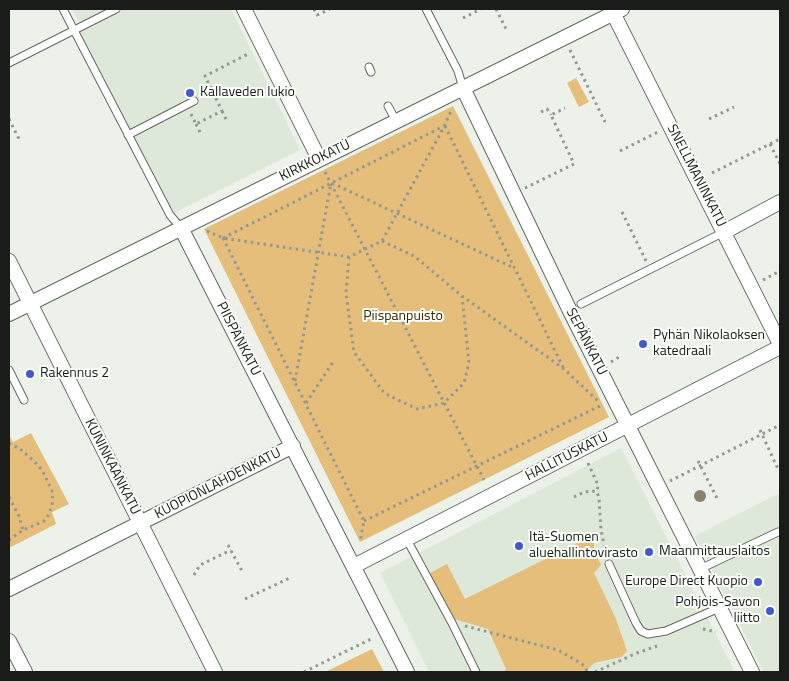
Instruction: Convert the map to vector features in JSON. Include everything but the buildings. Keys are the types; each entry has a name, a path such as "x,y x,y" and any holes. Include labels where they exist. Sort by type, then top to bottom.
{"street":[{"path":"244,9 319,159"},
{"name":"KIRKKOKATU","path":"9,314 463,88 615,10"},
{"name":"SNELLMANINKATU","path":"615,10 780,346"},
{"name":"SEPÄNKATU","path":"463,88 570,311 752,672"},
{"path":"724,232 780,202"},
{"name":"PIISPANKATU","path":"181,228 354,566 406,672"},
{"name":"KUNINKAANKATU","path":"9,261 215,672"},
{"name":"HALLITUSKATU","path":"354,566 780,346"},
{"name":"KUOPIONLAHDENKATU","path":"9,589 293,446"},
{"path":"9,641 25,672"}],"lane":[{"name":"PIISPANKATU","path":"63,9 170,215 181,228"},
{"path":"9,63 116,9"},
{"name":"SEPÄNKATU","path":"426,9 458,71 463,88"},
{"path":"128,135 194,101"},
{"path":"388,106 396,121"},
{"path":"581,304 724,232"},
{"path":"9,370 24,400"},
{"path":"700,569 778,532"},
{"path":"406,538 476,672"},
{"path":"609,564 641,631 648,634 666,631 720,608"}],"path":[{"path":"314,9 317,15 330,9"},
{"path":"463,18 481,9"},
{"path":"496,9 507,31"},
{"path":"568,48 605,122"},
{"path":"204,230 223,238 349,257 382,241 445,125 453,106"},
{"path":"709,119 734,107"},
{"path":"550,115 565,108"},
{"path":"523,190 574,164 547,109 541,112"},
{"path":"222,111 227,121"},
{"path":"9,119 20,141"},
{"path":"196,124 201,134"},
{"path":"223,238 445,125"},
{"path":"445,125 564,369"},
{"path":"620,151 659,132"},
{"path":"712,173 780,139"},
{"path":"770,144 780,164"},
{"path":"331,183 515,268"},
{"path":"331,183 484,480"},
{"path":"295,382 331,183"},
{"path":"622,212 647,262"},
{"path":"223,238 364,521 360,542"},
{"path":"364,521 602,404 564,369 462,296 414,256 382,241"},
{"path":"349,257 346,293 354,352 384,393 417,409 444,403 464,383 468,363 462,296"},
{"path":"763,280 780,272"},
{"path":"610,362 619,357"},
{"path":"305,404 333,362"},
{"path":"667,482 699,463 761,432 780,425"},
{"path":"761,432 778,469"},
{"path":"9,443 20,449 42,470 53,493 52,506 44,522 23,530 9,540"},
{"path":"588,462 598,485 597,492 604,547 609,564"},
{"path":"699,463 718,500"},
{"path":"574,497 584,492 597,492"},
{"path":"9,497 19,516 23,530"},
{"path":"228,545 243,572"},
{"path":"194,575 200,565 231,550"},
{"path":"245,600 290,578"},
{"path":"452,623 558,650 582,664 588,672"},
{"path":"304,672 373,638"},
{"path":"595,672 637,652"}],"shaded area":[{"path":"72,9 113,9 80,25"},
{"name":"Kallaveden lukio","path":"116,9 231,9 300,150 170,215 74,30"},
{"path":"621,448 735,672 429,672 380,573"},
{"path":"780,493 780,672 764,672 695,536"}],"green space":[{"path":"576,78 589,102 579,107 567,83"},
{"name":"Piispanpuisto","path":"453,106 609,417 360,542 204,229"},
{"path":"31,433 69,504 52,512 56,524 9,548 9,434 13,442"},
{"path":"594,535 594,550 601,565 594,573 616,619 627,651 621,657 594,663 585,672 504,672 506,669 488,629 451,618 428,574 447,564 465,599"},
{"path":"372,649 384,672 325,672"}],"place":[{"name":"Kallaveden lukio","path":"190,93"},
{"name":"Pyhän Nikolaoksen katedraali","path":"643,344"},
{"name":"Rakennus 2","path":"30,374"},
{"name":"Itä-Suomen aluehallintovirasto","path":"519,546"},
{"name":"Maanmittauslaitos","path":"649,552"},
{"name":"Europe Direct Kuopio","path":"758,582"},
{"name":"Pohjois-Savon liitto","path":"770,611"}]}
